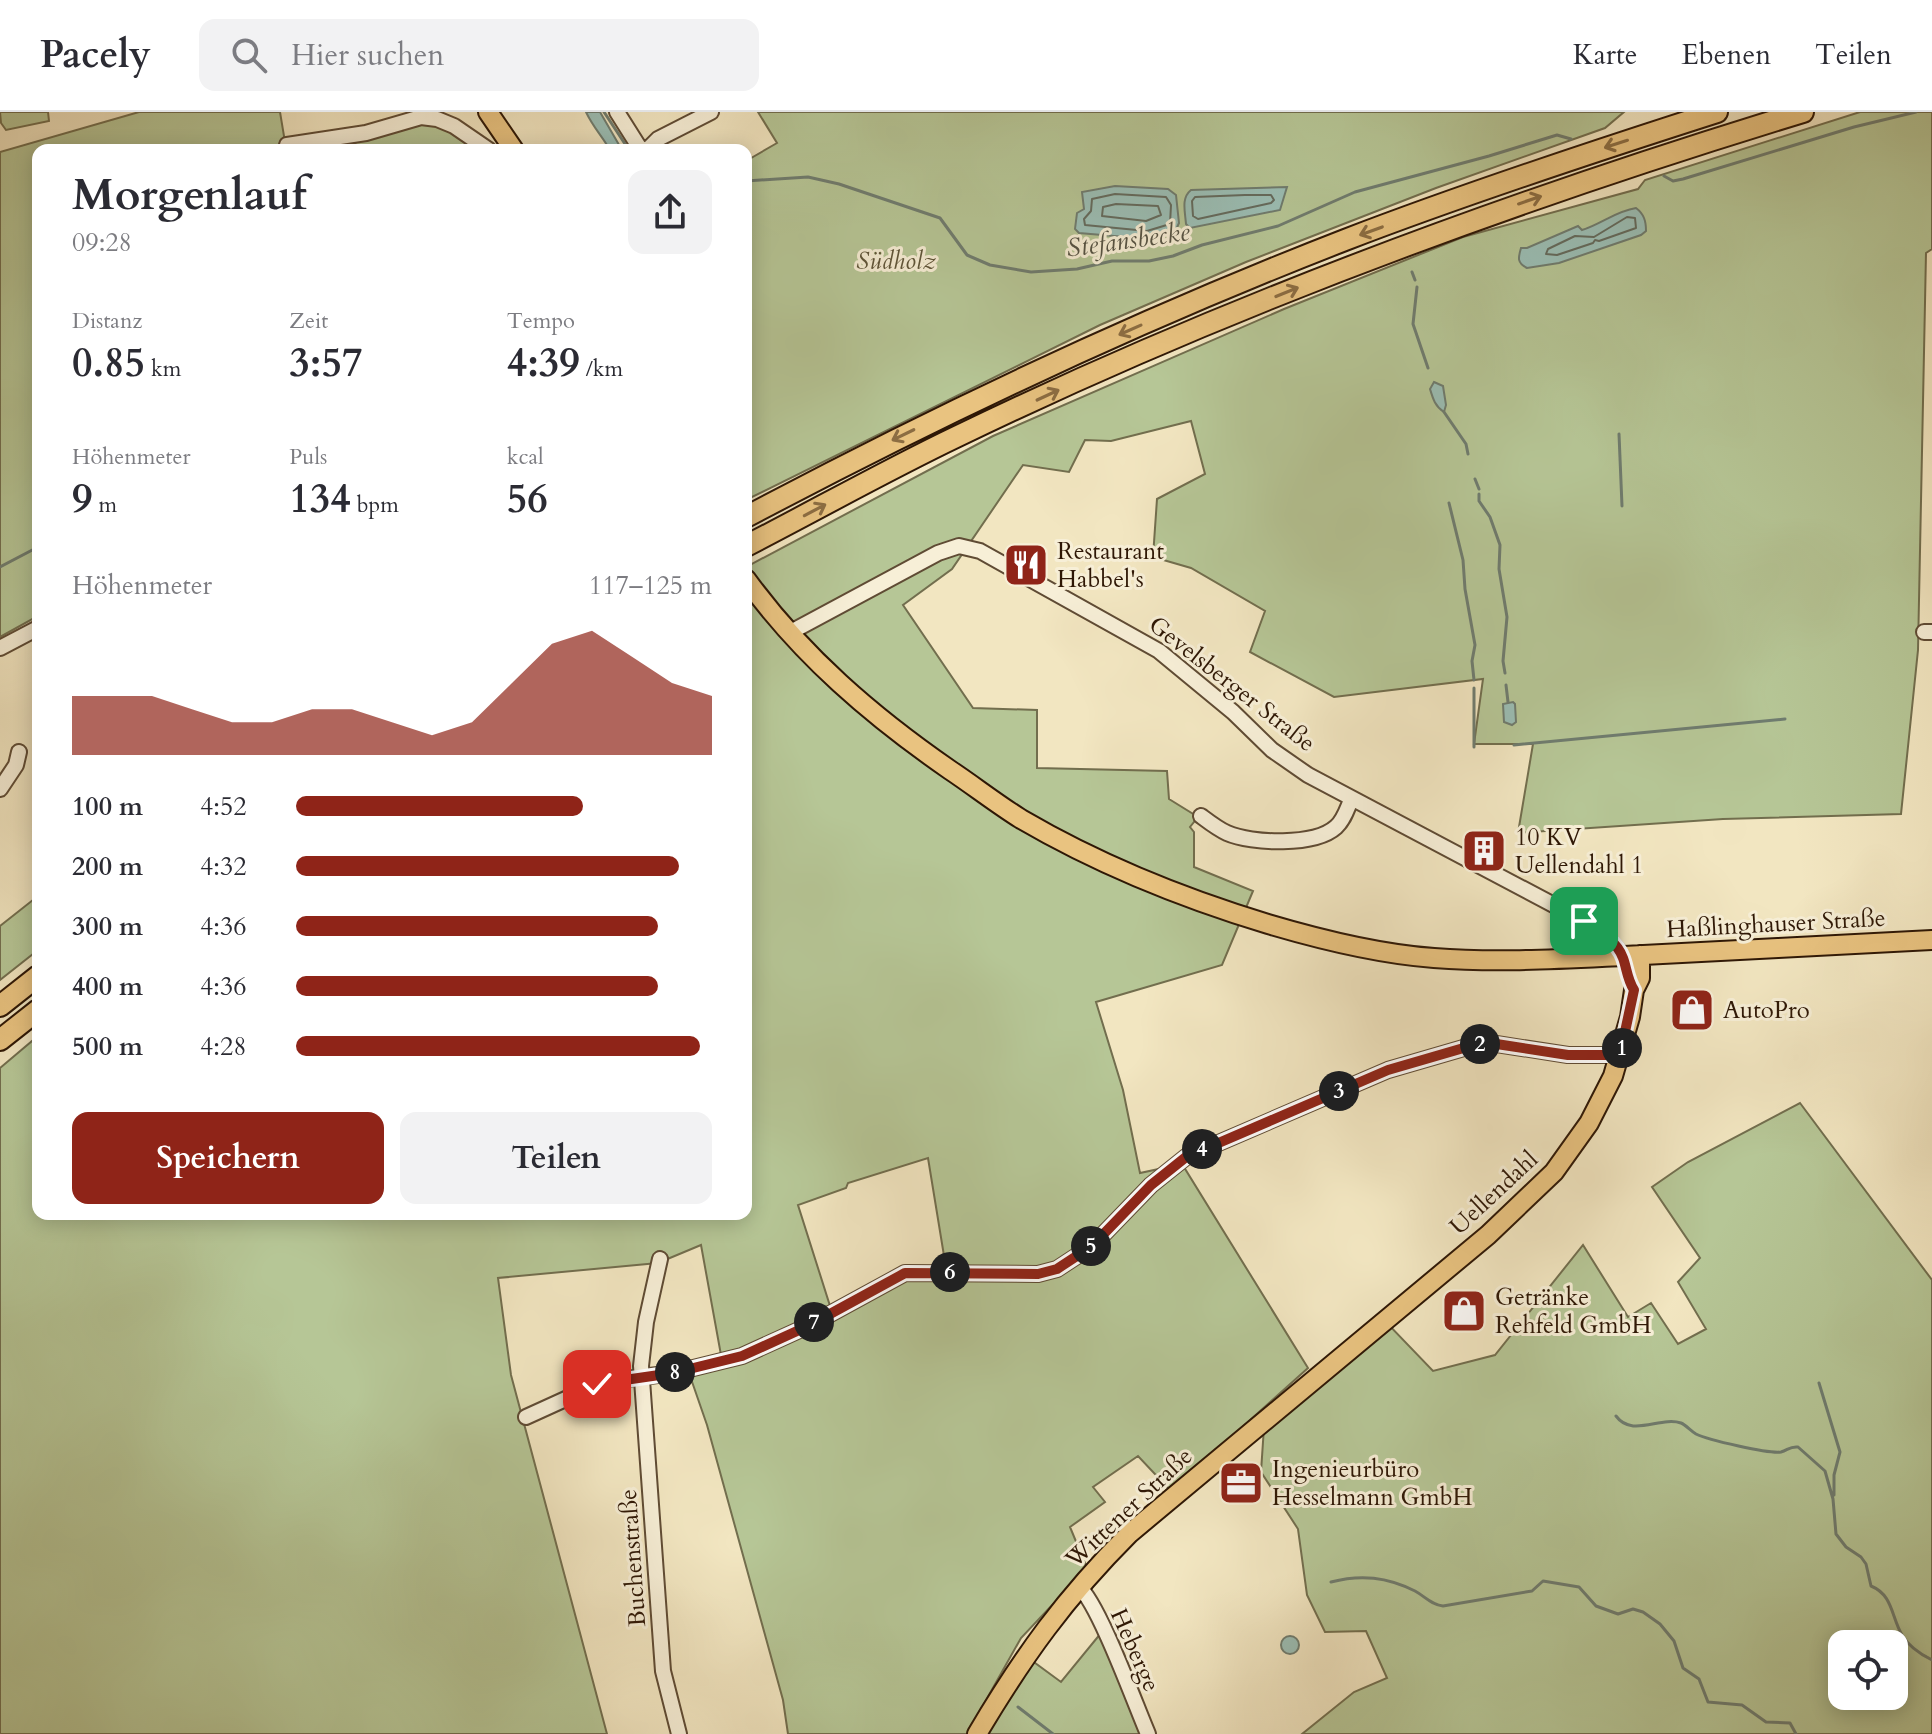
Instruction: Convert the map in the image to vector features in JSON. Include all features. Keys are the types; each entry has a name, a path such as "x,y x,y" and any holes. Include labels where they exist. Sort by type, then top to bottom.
{"highway":[{"path":"752,514 973,401 1254,277 1346,240 1583,154 1717,112"},
{"path":"752,543 955,437 1205,325 1499,211 1803,112"},
{"path":"0,1006 32,981"},
{"path":"0,1040 32,1015"}],"main road":[{"path":"488,112 510,144"},
{"path":"752,587 789,633 846,692 872,714 1020,818 1121,870 1201,904 1302,934 1419,957 1491,960 1632,956"},
{"name":"Haßlinghauser Straße","path":"1632,956 1932,940"},
{"name":"Uellendahl","path":"1313,1380 1488,1235 1554,1172 1589,1123 1604,1096 1620,1055 1634,990 1629,982 1632,956"},
{"name":"Wittener Straße","path":"977,1734 1023,1658 1079,1587 1144,1521 1313,1380"}],"street":[{"path":"617,112 640,144"},
{"path":"652,144 711,112"},
{"path":"294,144 366,133 421,117 454,126 480,144"},
{"name":"Gevelsberger Straße","path":"789,633 938,553 959,546 980,551 1159,651 1233,712 1272,750 1308,775 1584,921 1632,956"},
{"path":"0,648 32,631"},
{"path":"0,789 16,765 19,752"},
{"path":"1201,816 1225,833 1240,837 1260,841 1300,839 1322,835 1338,825 1351,800"},
{"path":"526,1417 597,1384 673,1373 742,1356 808,1326 905,1273 1038,1274 1057,1269 1092,1246 1151,1185 1186,1157 1388,1070 1490,1043 1568,1055 1620,1055"},
{"name":"Buchenstraße","path":"660,1259 646,1322 642,1377 663,1671 679,1734"},
{"name":"Heberge","path":"1079,1587 1086,1594 1104,1632 1148,1734"}],"green space":[{"path":"0,112 48,112 49,121 6,130 1,123"},
{"path":"139,112 280,112 285,142 32,144 32,619 0,637 0,152"},
{"name":"Südholz","path":"758,112 1624,112 1605,128 1436,188 1246,262 1100,325 752,497 752,158 777,143"},
{"path":"1860,112 1932,112 1932,249 1926,253 1918,650 1901,814 1723,819 1518,833 1533,744 1474,744 1483,679 1334,697 1250,652 1265,611 1191,568 1153,557 1157,499 1205,474 1191,421 1111,441 1085,440 1069,472 1023,465 952,569 903,605 973,708 1037,710 1037,768 1167,771 1169,799 1198,817 1190,827 1194,832 1194,867 1253,891 1222,965 1096,1002 1123,1090 1140,1173 1182,1164 1308,1368 1171,1491 1138,1456 1093,1487 1105,1502 1070,1527 1087,1568 1021,1638 967,1734 788,1734 783,1700 707,1425 689,1373 723,1366 701,1245 658,1263 498,1278 511,1375 607,1734 0,1734 0,1068 32,1041 32,1220 752,1220 752,564 993,436 1284,309 1463,237 1638,189 1645,180","holes":["928,1158 946,1268 906,1275 831,1309 798,1205 846,1188 848,1183"]},
{"path":"429,120 475,144 356,144 352,138"},
{"path":"1485,834 1500,841 1489,862 1474,854"},
{"path":"32,901 32,955 0,980 0,926"},
{"path":"1800,1103 1932,1280 1932,1734 1302,1734 1354,1692 1387,1678 1366,1631 1325,1632 1307,1595 1298,1529 1261,1472 1264,1427 1387,1323 1433,1371 1495,1355 1583,1245 1628,1317 1651,1303 1678,1344 1706,1329 1678,1282 1700,1258 1652,1187 1688,1162"},
{"path":"1101,1633 1142,1734 987,1734 1031,1660 1061,1682"}],"water":[{"path":"586,112 600,112 619,144 606,144"},
{"path":"1115,186 1168,189 1176,195 1179,223 1175,232 1149,239 1079,233 1075,229 1077,213 1084,209 1082,192"},
{"path":"1287,187 1280,210 1190,228 1186,224 1185,201 1191,190"},
{"path":"1636,208 1646,224 1646,231 1641,235 1559,263 1527,268 1520,262 1521,248 1578,226 1582,230"},
{"path":"1434,382 1443,386 1444,412 1432,396 1430,389"},
{"path":"1513,702 1516,722 1512,725 1504,722 1503,704"},
{"path":"1290,1636 1299,1645 1290,1654 1281,1645"}],"waterway":[{"path":"604,112 625,144"},
{"name":"Stefansbecke","path":"1664,176 1673,181 1683,179 1854,127 1916,112"},
{"name":"Stefansbecke","path":"752,181 808,177 839,184 940,218 967,255 990,265 1031,272 1173,256 1202,245 1278,226 1355,192 1557,135 1571,139"},
{"path":"1412,272 1415,280"},
{"path":"1417,287 1413,324 1428,368"},
{"path":"1444,412 1466,444 1468,454"},
{"path":"1619,434 1622,506"},
{"path":"1475,479 1479,489"},
{"path":"1479,494 1479,501 1490,517 1500,545 1499,569 1507,617 1503,661 1505,673"},
{"path":"1449,503 1463,560 1475,645 1472,661 1474,680"},
{"name":"Stefansbecke","path":"0,567 32,550"},
{"path":"1506,685 1508,702"},
{"path":"1474,688 1474,747"},
{"path":"1514,745 1785,719"},
{"path":"1819,1383 1840,1452 1834,1475 1834,1495"},
{"path":"1616,1416 1623,1422 1638,1426 1681,1423 1703,1437 1764,1451 1781,1452 1798,1447 1825,1471 1833,1499 1836,1534 1866,1564 1871,1586 1888,1600 1905,1639 1915,1650 1932,1660"},
{"path":"1331,1582 1353,1578 1384,1580 1405,1586 1443,1606 1532,1591 1543,1581 1579,1587 1596,1606 1618,1614 1633,1609 1660,1624 1674,1641 1683,1668 1699,1679 1708,1702 1742,1705 1766,1722 1790,1723 1796,1734"},
{"path":"1018,1707 1053,1734"}],"place":[{"name":"Restaurant Habbel's","path":"1026,565"},
{"name":"10 KV Uellendahl 1","path":"1484,851"},
{"name":"AutoPro","path":"1692,1010"},
{"name":"Getränke Rehfeld GmbH","path":"1464,1311"},
{"name":"Ingenieurbüro Hesselmann GmbH","path":"1241,1483"}],"route":[{"path":"597,1384 673,1373 742,1356 808,1326 905,1273 1038,1274 1057,1269 1092,1246 1151,1185 1186,1157 1388,1070 1431,1056 1490,1043 1568,1055 1620,1055 1634,990 1618,949 1602,932 1584,921"}]}
